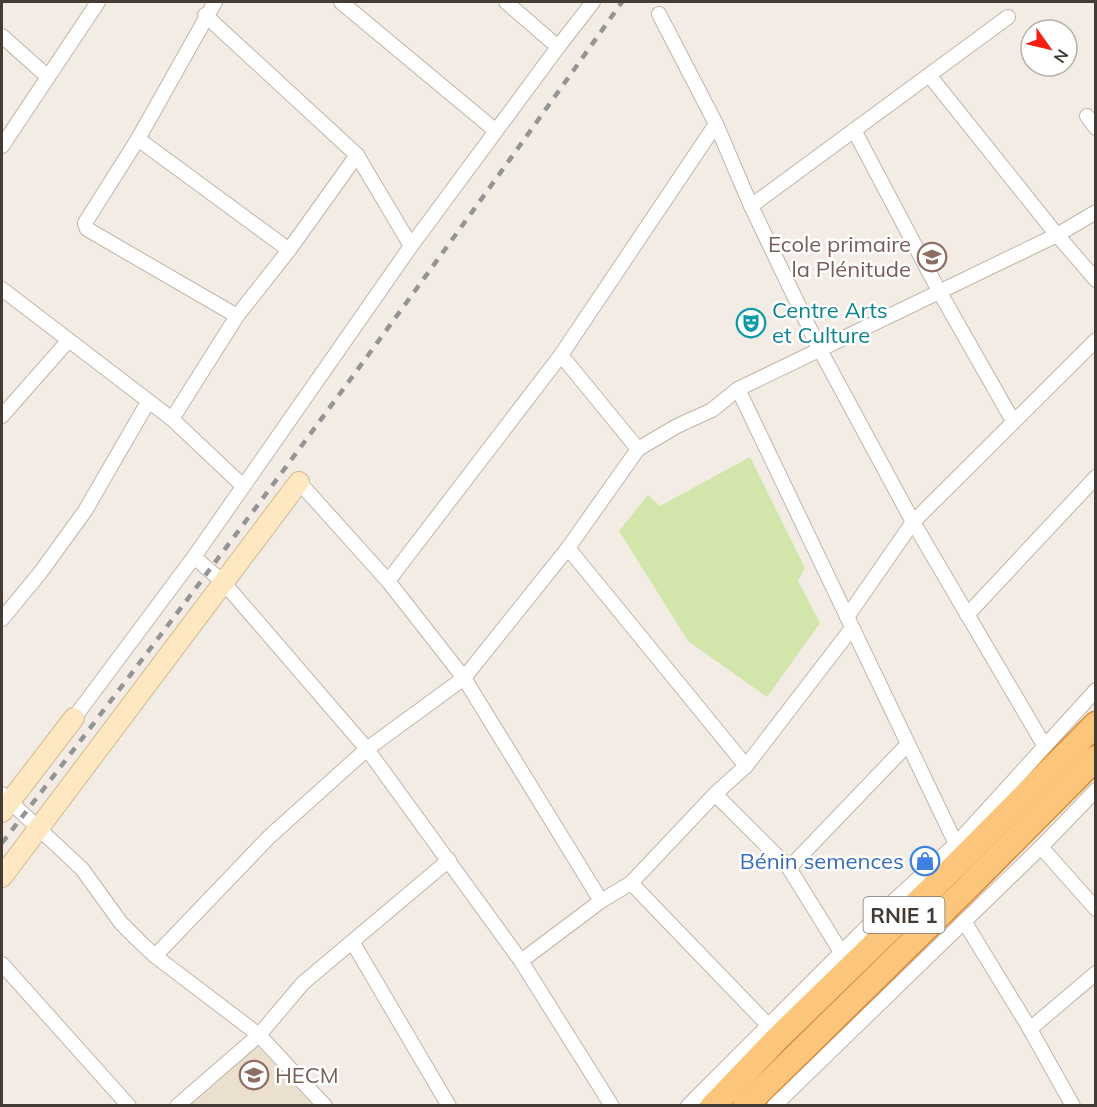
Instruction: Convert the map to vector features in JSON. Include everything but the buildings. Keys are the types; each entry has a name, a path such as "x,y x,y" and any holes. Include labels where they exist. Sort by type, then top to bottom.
{"highway":[{"name":"RNIE 1","path":"714,1106 801,1015 965,856 1095,724"},
{"name":"RNIE 1","path":"746,1106 1095,758"}],"main road":[{"path":"2,877 298,482"},
{"path":"4,802 74,718"}],"street":[{"path":"2,146 98,2"},
{"path":"215,2 138,139 86,219 85,226 237,316"},
{"path":"341,2 496,131"},
{"path":"506,2 558,47"},
{"path":"74,718 194,557 411,246 593,2"},
{"path":"658,14 716,124 751,206 819,348 913,522 1044,745"},
{"path":"206,15 357,155 411,246"},
{"path":"751,206 1008,16"},
{"path":"2,36 48,77"},
{"path":"929,75 1095,280"},
{"path":"1087,116 1095,128"},
{"path":"388,581 561,355 716,124"},
{"path":"854,130 939,291 1013,421"},
{"path":"138,139 289,250"},
{"path":"172,419 237,316 289,250 357,155"},
{"path":"155,956 269,837 367,749 464,678 568,548 638,449 677,426 712,410 738,389 1057,235 1095,212"},
{"path":"2,288 172,419 243,486"},
{"path":"521,961 601,901 632,883 715,794 747,766 850,622 913,522 1095,340"},
{"path":"2,416 68,341"},
{"path":"561,355 638,449"},
{"path":"738,389 956,844"},
{"path":"2,619 40,573 85,512 148,402"},
{"path":"967,615 1095,477"},
{"path":"298,482 388,581 464,678 601,901"},
{"path":"568,548 747,766"},
{"path":"194,557 224,583 367,749 521,961 612,1106"},
{"path":"688,1106 841,952 956,844 1095,690"},
{"path":"789,868 908,744"},
{"path":"774,1106 1041,847 1095,790"},
{"path":"715,794 789,868 841,952"},
{"path":"4,802 82,868 121,923 155,956 259,1035 325,1106"},
{"path":"1041,847 1095,909"},
{"path":"177,1106 259,1035 303,983 449,860"},
{"path":"632,883 768,1025"},
{"path":"964,921 1030,1029 1073,1106"},
{"path":"353,943 449,1106"},
{"path":"2,964 129,1106"},
{"path":"1030,1029 1095,974"}],"shaded area":[{"name":"HECM","path":"248,1042 263,1044 322,1106 184,1106"}],"green space":[{"path":"750,457 805,568 798,581 820,623 767,697 688,641 619,531 648,495 660,506"}],"railway":[{"path":"2,843 316,426 622,2"}],"place":[{"name":"Ecole primaire la Plénitude","path":"932,257"},
{"name":"Centre Arts et Culture","path":"751,323"},
{"name":"Bénin semences","path":"925,861"},
{"name":"HECM","path":"254,1075"}]}
